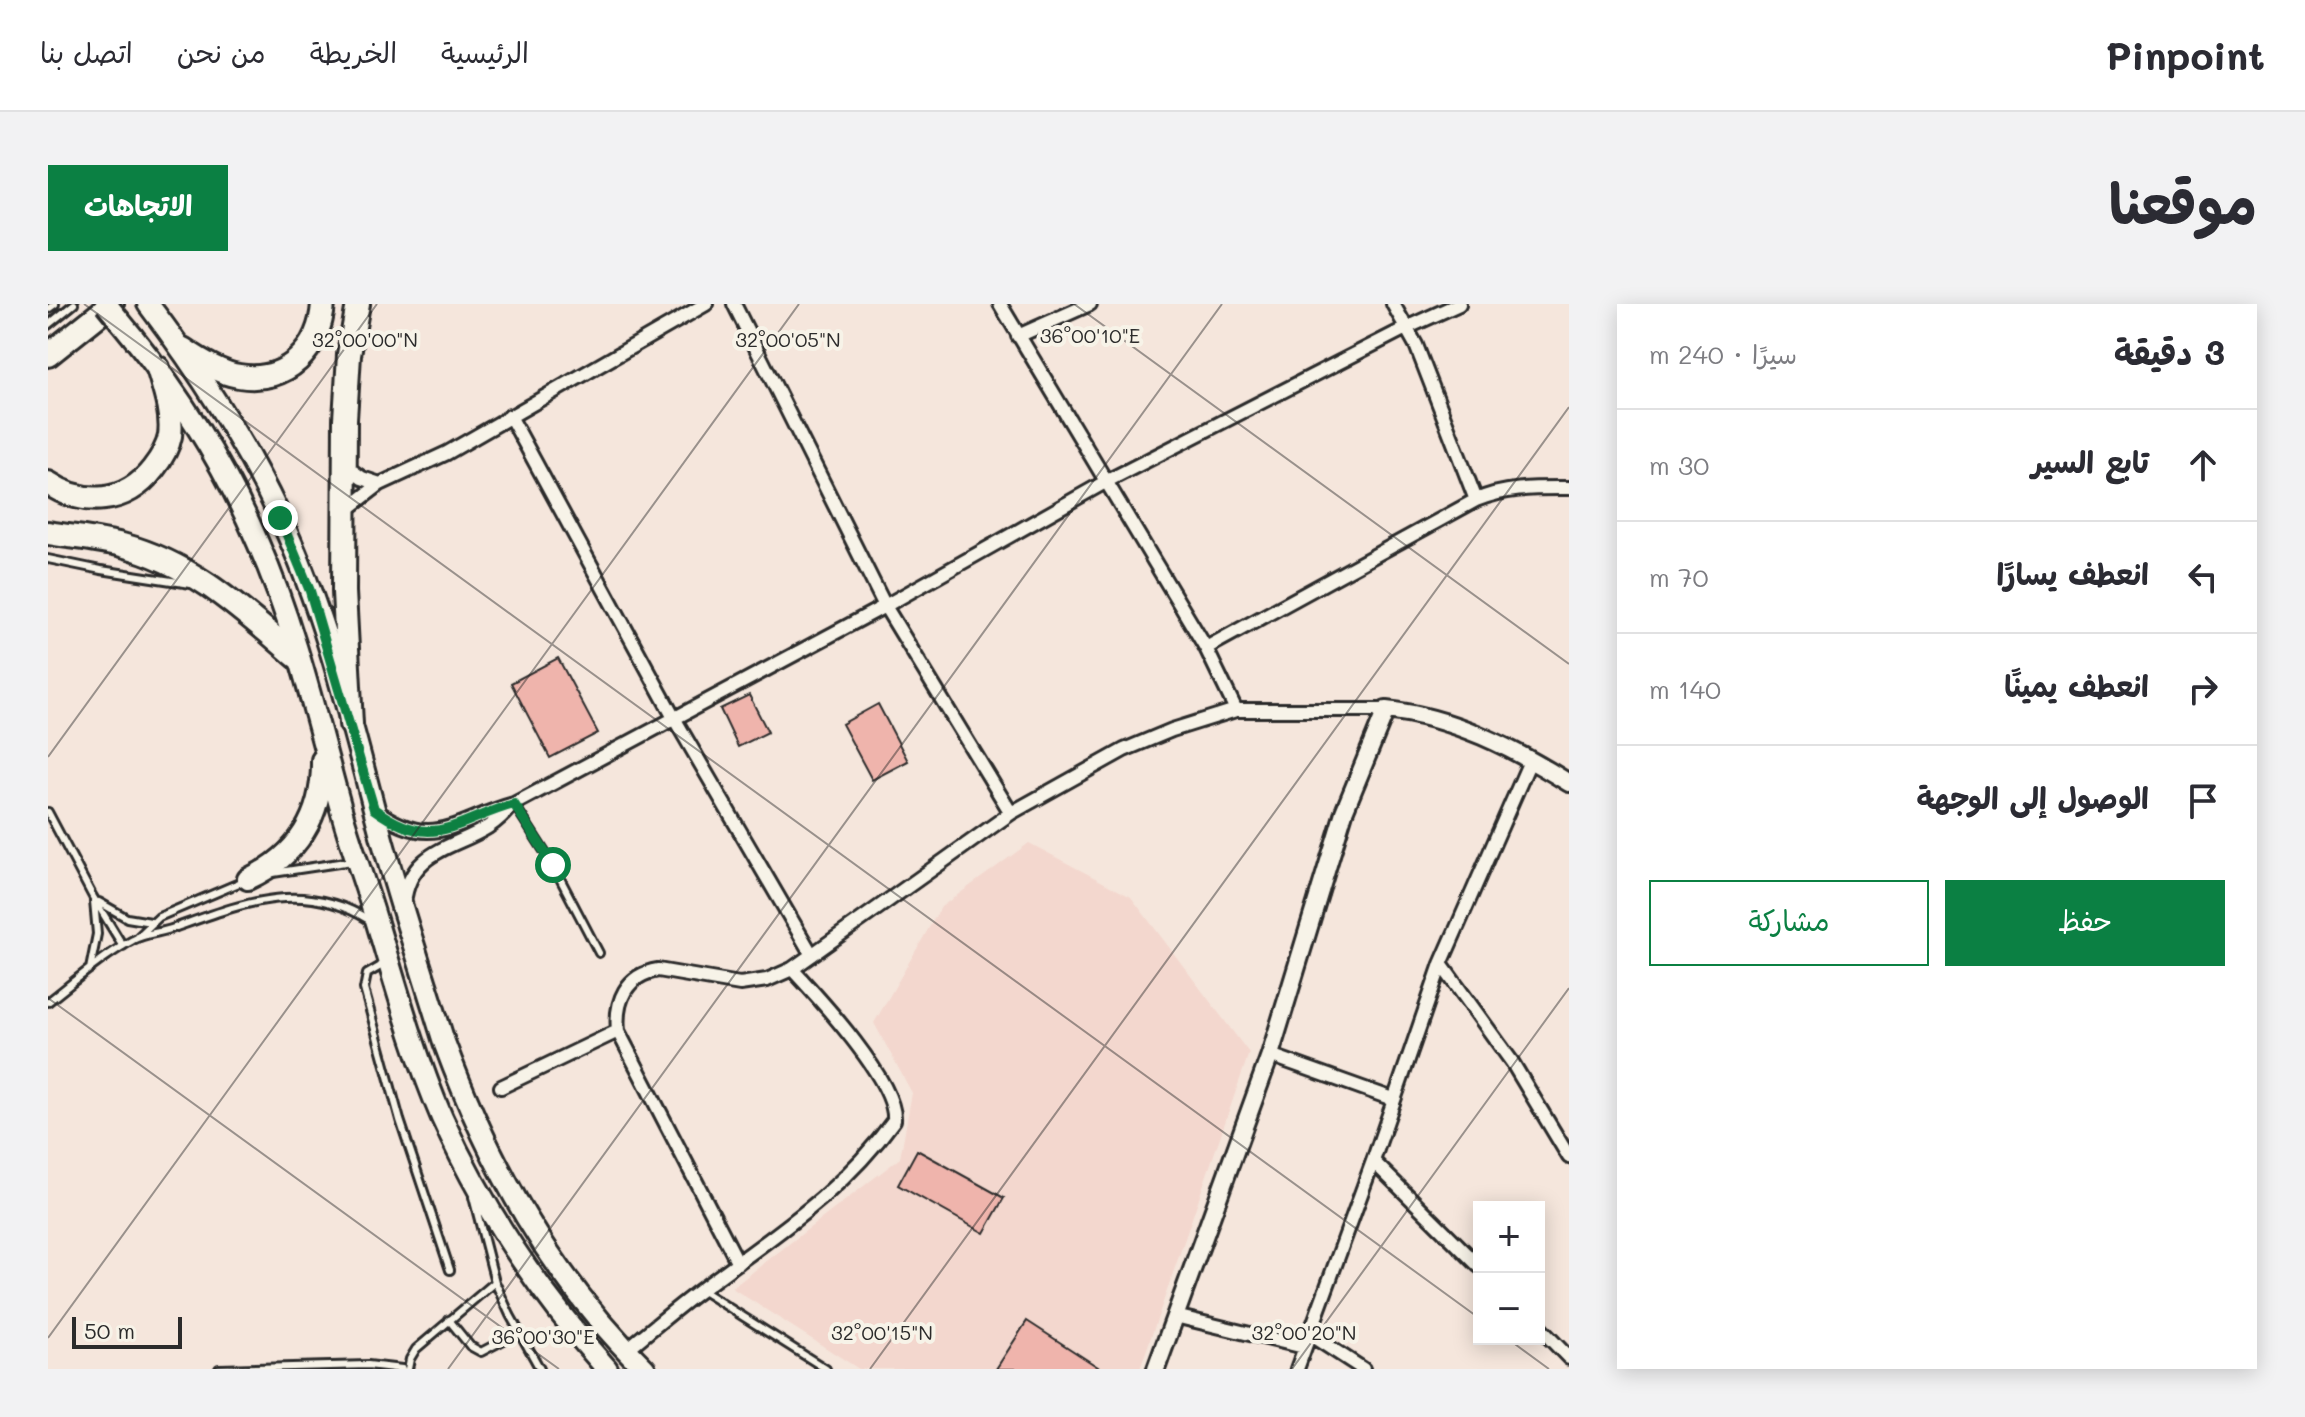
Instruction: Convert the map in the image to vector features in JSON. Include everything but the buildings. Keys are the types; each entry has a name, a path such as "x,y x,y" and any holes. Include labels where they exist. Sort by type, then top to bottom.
{"highway":[{"path":"51,355 109,304"},
{"path":"183,349 201,361 238,376 258,377 279,373 307,352 322,320 323,304"},
{"path":"351,724 344,592 345,466 349,355 358,304"},
{"path":"48,483 63,494 85,500 107,499 128,491 146,478 160,459 170,437 169,410 158,368"},
{"path":"48,533 119,544 153,555 214,587 297,657"}],"main road":[{"path":"109,304 158,368 208,449 246,518 278,591 388,962 441,1115 500,1229 535,1282 607,1369"},
{"path":"154,311 183,349 238,437 280,518 310,591 444,1042 490,1153 518,1206 550,1256 586,1304 645,1369"},
{"path":"248,879 284,857 306,831 320,793 322,736"},
{"path":"357,860 386,853"}],"street":[{"path":"345,511 380,484 447,453 706,304"},
{"path":"734,304 885,606 1011,813"},
{"path":"1000,304 1206,648 1236,710"},
{"path":"1018,336 1090,304"},
{"path":"1393,304 1408,327 1476,500"},
{"path":"404,910 408,883 422,861 493,823 513,805 885,606 1107,481 1459,304"},
{"path":"510,416 674,718 812,955"},
{"path":"345,466 362,478 380,484"},
{"path":"1206,648 1476,500 1520,488 1569,488"},
{"path":"738,1263 618,1031 619,1000 635,978 647,972 672,970 740,984 767,980 792,969 1011,813 1124,750 1172,730 1236,710 1386,710 1449,723 1495,742 1567,779"},
{"path":"1156,1369 1270,1055 1344,812 1386,710"},
{"path":"1297,1369 1441,964 1530,761"},
{"path":"374,809 399,825 428,832 459,826 497,808 513,805"},
{"path":"1441,964 1512,1062 1569,1157"},
{"path":"626,1350 842,1183 871,1152 894,1120 893,1101 854,1041 792,969"},
{"path":"501,1087 618,1031"},
{"path":"1270,1055 1393,1099"},
{"path":"1373,1161 1473,1260"},
{"path":"1175,1316 1304,1347"},
{"path":"1545,1333 1569,1358"},
{"path":"1309,1334 1363,1369"}],"lane":[{"path":"48,309 55,304"},
{"path":"48,325 74,304"},
{"path":"48,559 214,587"},
{"path":"513,805 553,865 599,953"},
{"path":"48,812 123,946"},
{"path":"48,1002 138,937 153,922 193,901 248,879 357,860"},
{"path":"93,897 127,918 153,922"},
{"path":"90,970 97,934 93,897"},
{"path":"138,937 166,931 232,908 293,897 329,901 378,925"},
{"path":"388,962 367,974 364,989 400,1120 450,1270"},
{"path":"469,1174 495,1282 540,1369"},
{"path":"219,1369 368,1365 405,1369 413,1353 495,1282"},
{"path":"701,1290 826,1369"},
{"path":"449,1320 470,1346 481,1352 519,1332"}],"shaded area":[{"path":"1029,843 1131,897 1249,1053 1140,1369 859,1369 732,1288 900,1158 912,1093 874,1023 941,907"}],"route":[{"path":"280,518 310,591 374,809 399,825 428,832 459,826 497,808 514,804 553,865"}]}
